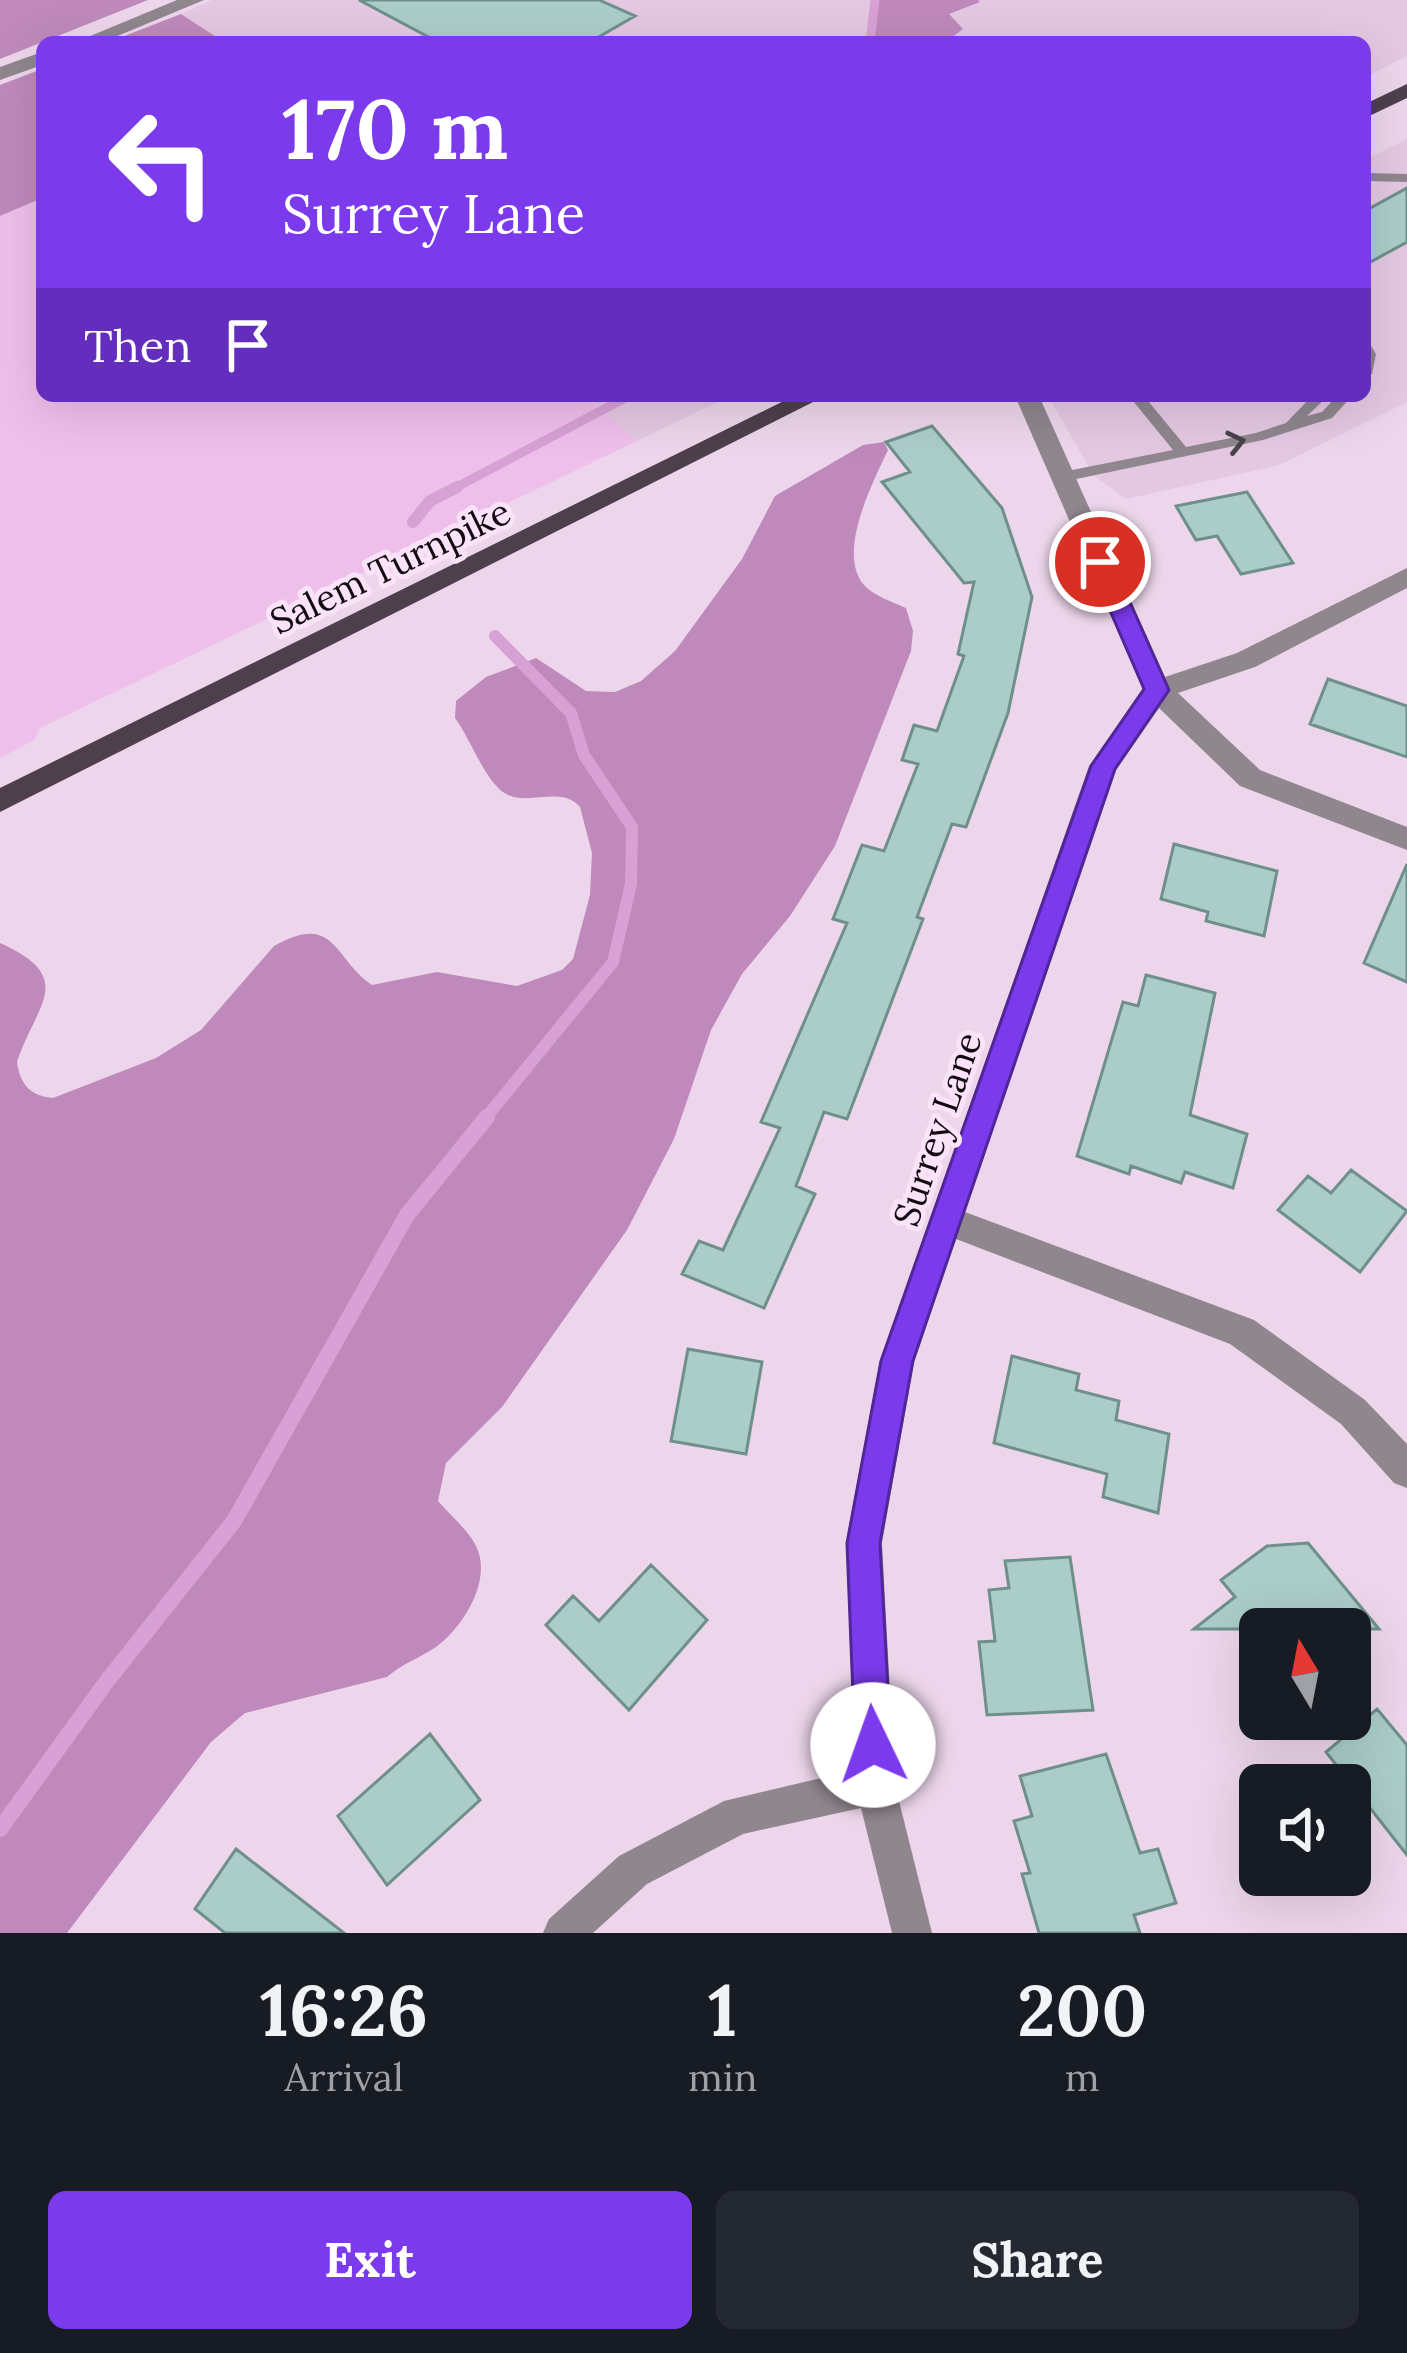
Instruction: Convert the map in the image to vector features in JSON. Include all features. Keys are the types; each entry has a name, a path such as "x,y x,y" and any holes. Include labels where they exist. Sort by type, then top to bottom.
{"main road":[{"path":"1371,109 1407,90"},
{"name":"Salem Turnpike","path":"0,801 801,402"}],"street":[{"path":"101,36 194,0"},
{"path":"0,74 36,60"},
{"path":"1030,402 1157,690 1250,778 1407,839"},
{"path":"1157,690 1246,660 1407,577"},
{"name":"Surrey Lane","path":"912,1933 875,1785 864,1543 897,1361 1103,766 1157,690"},
{"path":"946,1220 1242,1332 1353,1412 1407,1470"},
{"path":"563,1933 632,1870 738,1815 875,1785"}],"lane":[{"path":"1371,177 1407,178"},
{"path":"1141,402 1181,450"},
{"path":"1288,425 1314,402"},
{"path":"1062,477 1214,447 1327,415 1339,402"}],"shaded area":[{"path":"0,0 148,0 58,36 36,36 36,45 0,59"},
{"path":"212,0 874,0 873,36 216,36 181,14"},
{"path":"874,0 980,2 949,14 963,29 954,36 873,36"},
{"path":"978,0 1407,0 1407,56 1371,74 1371,36 954,36 963,29 948,14"},
{"path":"181,14 215,36 124,36"},
{"path":"36,71 36,201 0,216 0,85"},
{"path":"1407,139 1407,402 1280,465 1126,499 1094,476 1051,402 1371,402 1371,157"},
{"path":"36,201 36,402 593,402 637,441 40,728 34,740 0,758 0,216"},
{"path":"593,402 718,402 637,441"},
{"path":"884,442 888,450 855,537 856,571 878,596 906,608 913,631 911,651 835,846 790,916 742,974 711,1030 674,1139 627,1230 502,1407 446,1463 438,1501 468,1534 480,1559 478,1588 465,1615 436,1647 387,1677 245,1713 211,1742 67,1933 0,1933 0,943 24,956 45,981 41,1008 17,1062 28,1088 53,1098 156,1058 201,1030 274,946 294,937 322,936 372,985 437,972 517,986 562,970 573,959 590,895 592,853 580,807 564,798 517,798 500,790 455,718 456,701 486,677 536,658 586,691 615,692 641,681 675,651 742,559 775,496 863,445"}],"building":[{"path":"359,0 599,0 635,16 600,36 427,36"},
{"path":"1407,188 1407,242 1371,262 1371,208"},
{"path":"932,426 1002,508 1032,597 1008,713 966,827 952,824 917,917 923,919 847,1119 824,1112 796,1186 815,1194 764,1308 682,1274 699,1241 723,1250 780,1128 761,1122 847,923 833,919 862,845 884,851 918,764 902,760 914,725 937,731 964,656 958,654 974,582 964,583 882,482 910,472 886,442"},
{"path":"1247,492 1293,563 1241,574 1217,536 1196,540 1176,506"},
{"path":"1328,679 1407,706 1407,757 1310,724"},
{"path":"1174,844 1277,871 1264,936 1206,921 1208,912 1161,899"},
{"path":"1407,864 1407,982 1364,963"},
{"path":"1146,975 1215,993 1190,1115 1247,1134 1233,1188 1185,1172 1181,1183 1131,1166 1129,1174 1077,1156 1123,1002 1138,1006"},
{"path":"1351,1170 1407,1211 1360,1272 1278,1210 1308,1176 1331,1193"},
{"path":"688,1349 762,1362 746,1454 671,1441"},
{"path":"1012,1356 1079,1374 1076,1390 1119,1401 1116,1420 1169,1434 1158,1513 1103,1497 1107,1474 994,1443"},
{"path":"1308,1543 1362,1608 1239,1608 1239,1629 1194,1629 1235,1597 1221,1580 1267,1546"},
{"path":"1070,1557 1093,1710 987,1715 979,1642 995,1641 989,1590 1009,1588 1005,1561"},
{"path":"651,1565 707,1620 629,1710 546,1625 573,1596 599,1621"},
{"path":"1377,1709 1407,1745 1407,1855 1371,1809 1371,1764 1335,1764 1326,1752 1340,1740 1371,1740 1371,1714"},
{"path":"430,1734 480,1800 387,1885 338,1816"},
{"path":"1106,1754 1140,1853 1158,1849 1176,1903 1134,1915 1140,1933 1039,1933 1022,1874 1030,1873 1014,1821 1032,1816 1020,1776"},
{"path":"236,1849 344,1933 225,1933 195,1909"}],"waterway":[{"path":"871,36 875,0"},
{"path":"451,490 618,402"},
{"path":"413,522 430,501 457,487"},
{"path":"484,1120 613,962 631,884 632,827 584,755 571,713 495,636"},
{"path":"0,1829 107,1681 234,1521 407,1215 487,1117"}],"route":[{"path":"873,1745 864,1543 897,1361 1103,766 1157,690 1100,562"}]}
